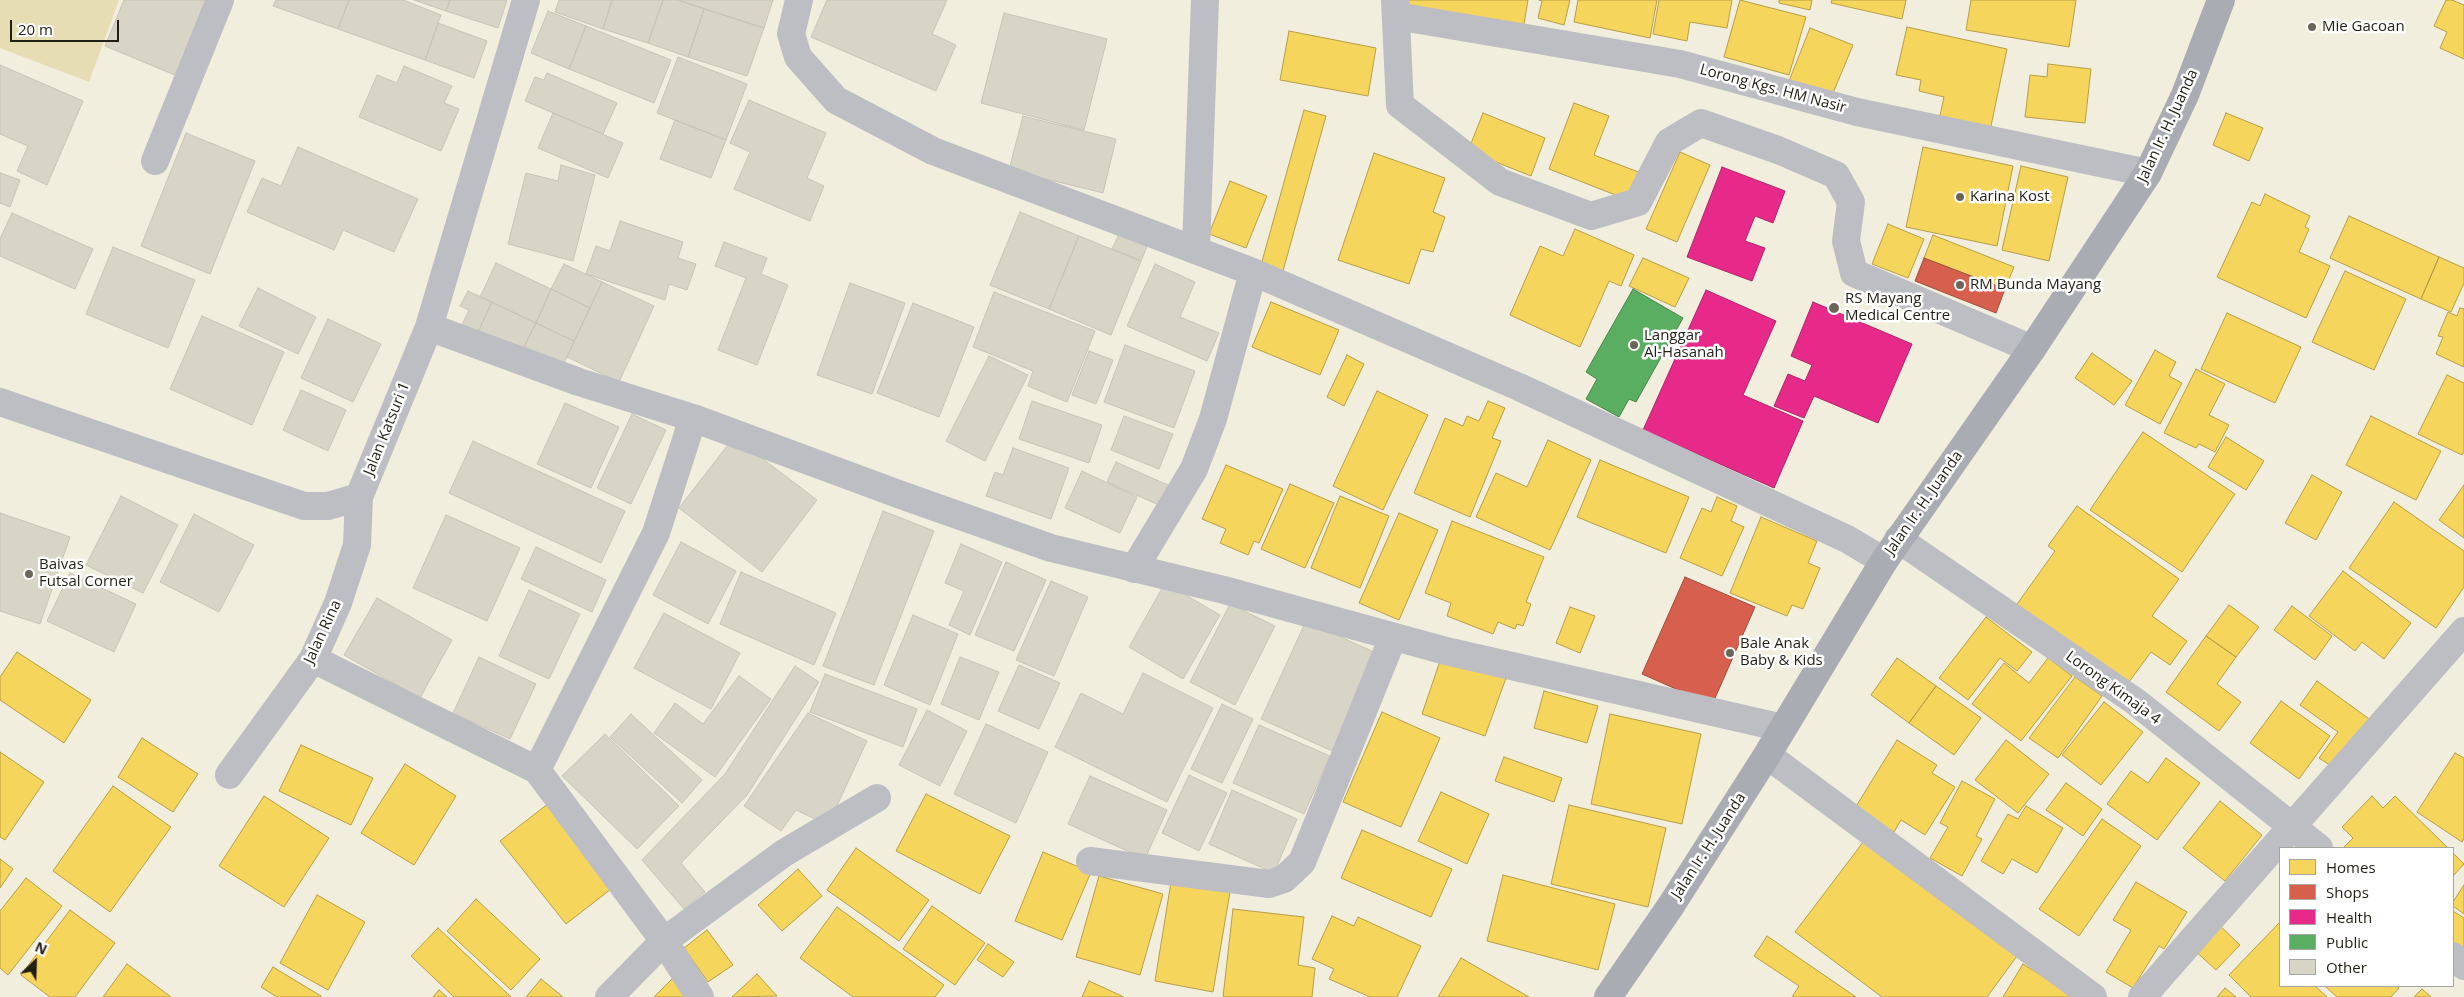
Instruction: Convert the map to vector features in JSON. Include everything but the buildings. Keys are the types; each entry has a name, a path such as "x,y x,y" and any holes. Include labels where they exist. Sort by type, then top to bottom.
{"main road":[{"name":"Jalan Ir. H. Juanda","path":"1608,997 1670,906 1767,754 1891,550 2032,350 2148,173 2185,95 2221,0"}],"street":[{"path":"155,161 220,0"},
{"name":"Jalan Katsuri 1","path":"359,497 429,327 526,0"},
{"name":"Lorong Kimaja 4","path":"799,0 791,34 798,57 836,100 933,151 1253,272 1528,392 1847,539 1891,550 2136,702 2318,847"},
{"path":"1196,250 1206,0"},
{"path":"1395,8 1400,105 1500,182 1591,216 1638,202 1669,142 1701,123 1778,150 1836,175 1851,202 1846,241 1854,273 2032,350"},
{"name":"Lorong Kgs. HM Nasir","path":"1395,8 1680,64 1865,114 2148,173"},
{"path":"1134,569 1194,470 1214,419 1253,272"},
{"path":"429,327 580,382 693,418 900,495 1051,548 1224,590 1393,637 1783,728"},
{"path":"0,402 304,506 328,506 359,497"},
{"path":"537,770 656,533 693,418"},
{"name":"Jalan Rina","path":"228,775 313,660 338,603 357,545 359,497"},
{"path":"2142,997 2293,828 2464,631"},
{"path":"1090,861 1269,884 1284,880 1302,862 1393,637"},
{"path":"313,660 537,770 664,941 700,997"},
{"path":"1767,754 2092,997"},
{"path":"608,997 664,941 784,854 877,798"},
{"path":"2454,957 2464,966"}],"shaded area":[{"path":"0,0 119,0 89,82 0,48"}],"place":[{"name":"Mie Gacoan","path":"2312,27"},
{"name":"Karina Kost","path":"1960,197"},
{"name":"RM Bunda Mayang","path":"1960,285"},
{"name":"RS Mayang Medical Centre","path":"1834,308"},
{"name":"Langgar Al-Hasanah","path":"1634,345"},
{"name":"Baivas Futsal Corner","path":"29,574"},
{"name":"Bale Anak Baby & Kids","path":"1730,653"}]}
